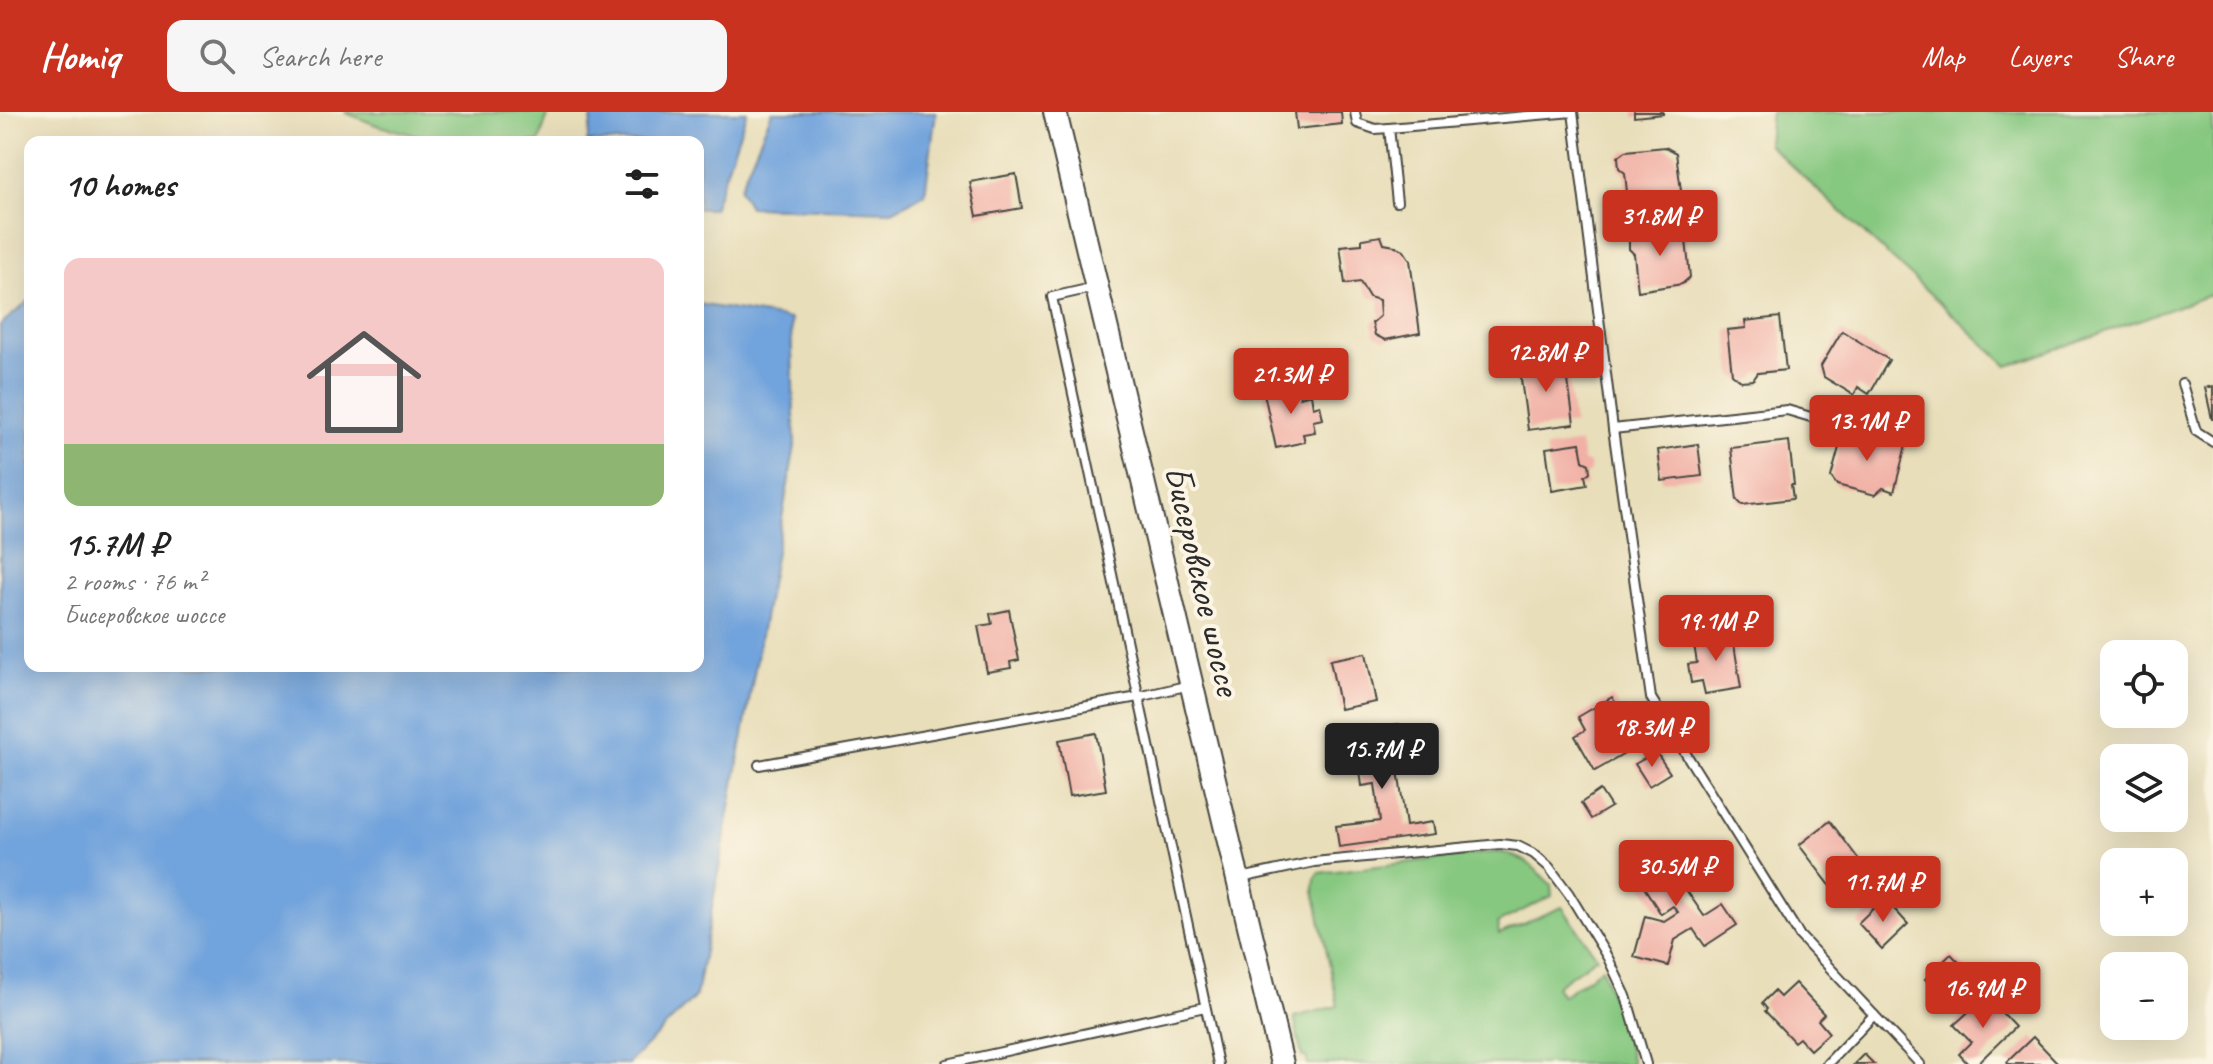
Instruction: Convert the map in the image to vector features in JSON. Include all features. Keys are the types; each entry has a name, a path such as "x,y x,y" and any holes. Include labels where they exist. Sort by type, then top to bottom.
{"main road":[{"name":"Бисеровское шоссе","path":"1055,112 1282,1064"}],"lane":[{"path":"1355,112 1357,123 1375,129 1573,112 1651,698 1800,936 1920,1064"},
{"path":"1389,128 1397,202"},
{"path":"1097,287 1052,297 1218,1064"},
{"path":"2182,384 2196,431 2213,442"},
{"path":"1613,429 1787,410 1831,423"},
{"path":"759,765 1190,685"},
{"path":"1236,879 1314,862 1500,844 1518,846 1549,867 1608,958 1637,1026 1646,1064"},
{"path":"947,1064 1205,1007"},
{"path":"1827,1064 1874,1015"}],"green space":[{"path":"344,112 549,112 541,136 419,136 376,125"},
{"path":"1771,112 2213,112 2213,294 2008,366 1768,144"},
{"path":"1497,852 1515,856 1533,867 1551,885 1552,896 1497,923 1499,934 1562,907 1597,957 1556,986 1562,996 1602,968 1614,1004 1621,1008 1632,1064 1308,1064 1306,1057 1302,1057 1294,1017 1338,1006 1314,890 1319,873"}],"water":[{"path":"593,112 747,112 713,209 704,209 704,136 588,136"},
{"path":"772,112 936,112 925,194 892,211 749,207 739,189"},
{"path":"24,305 24,672 704,672 704,305 791,319 795,446 696,996 628,1064 0,1064 0,325"}],"building":[{"path":"1295,112 1341,112 1342,124 1297,129"},
{"path":"1634,112 1663,112 1663,114 1634,117"},
{"path":"1665,147 1676,153 1682,198 1676,207 1629,212 1625,173 1619,168 1618,157 1626,151"},
{"path":"1016,174 1022,208 977,216 970,182"},
{"path":"1677,227 1685,231 1690,277 1682,284 1638,291 1629,238 1634,233"},
{"path":"1381,236 1384,244 1404,251 1410,260 1420,333 1385,340 1375,335 1372,323 1380,316 1379,300 1369,297 1360,282 1345,284 1340,246 1362,244 1362,239"},
{"path":"1780,317 1786,370 1758,373 1753,380 1741,381 1732,374 1727,330 1746,328 1745,321"},
{"path":"1842,331 1889,360 1869,394 1858,387 1854,395 1824,377 1821,366"},
{"path":"1565,359 1574,424 1528,430 1519,365"},
{"path":"1298,385 1300,397 1311,394 1313,407 1320,405 1323,419 1313,421 1315,432 1303,434 1305,442 1276,448 1264,393"},
{"path":"2213,386 2213,419 2212,419 2205,388"},
{"path":"1844,429 1906,445 1894,492 1883,488 1875,495 1837,485 1831,477"},
{"path":"1789,441 1793,499 1742,505 1737,500 1731,448"},
{"path":"1580,443 1583,461 1589,464 1590,472 1585,476 1587,485 1552,491 1546,448"},
{"path":"1698,444 1702,476 1662,481 1658,450"},
{"path":"1009,610 1019,660 1010,662 1011,668 987,672 978,626 992,624 990,614"},
{"path":"1732,632 1741,688 1705,694 1702,681 1691,683 1688,664 1697,663 1693,638"},
{"path":"1366,653 1376,702 1340,709 1330,660"},
{"path":"1612,697 1633,733 1626,738 1633,749 1595,771 1575,736 1585,730 1578,717"},
{"path":"1399,724 1403,749 1400,749 1402,770 1398,770 1406,826 1433,822 1435,834 1339,847 1336,826 1380,821 1375,784 1362,786 1357,746 1363,745 1361,729"},
{"path":"1096,733 1106,790 1069,796 1059,740"},
{"path":"1656,752 1670,773 1649,786 1635,764"},
{"path":"1600,790 1611,807 1591,819 1581,803"},
{"path":"1830,821 1866,869 1836,893 1799,845"},
{"path":"1679,844 1703,881 1687,891 1704,916 1723,904 1737,925 1705,946 1693,929 1675,940 1668,966 1634,957 1645,916 1664,921 1678,912 1673,906 1661,914 1635,873"},
{"path":"1884,898 1908,924 1882,949 1858,923"},
{"path":"1951,954 1975,979 1949,1004 1925,979"},
{"path":"1795,983 1824,1014 1818,1020 1829,1033 1810,1050 1799,1038 1794,1042 1765,1011 1767,1009 1762,1003 1774,991 1780,997"},
{"path":"1986,996 2015,1027 1977,1064 1968,1064 1959,1054 1971,1042 1954,1025"},
{"path":"2033,1037 2057,1062 2008,1064 2007,1062"},
{"path":"1864,1054 1874,1064 1854,1064"}]}
